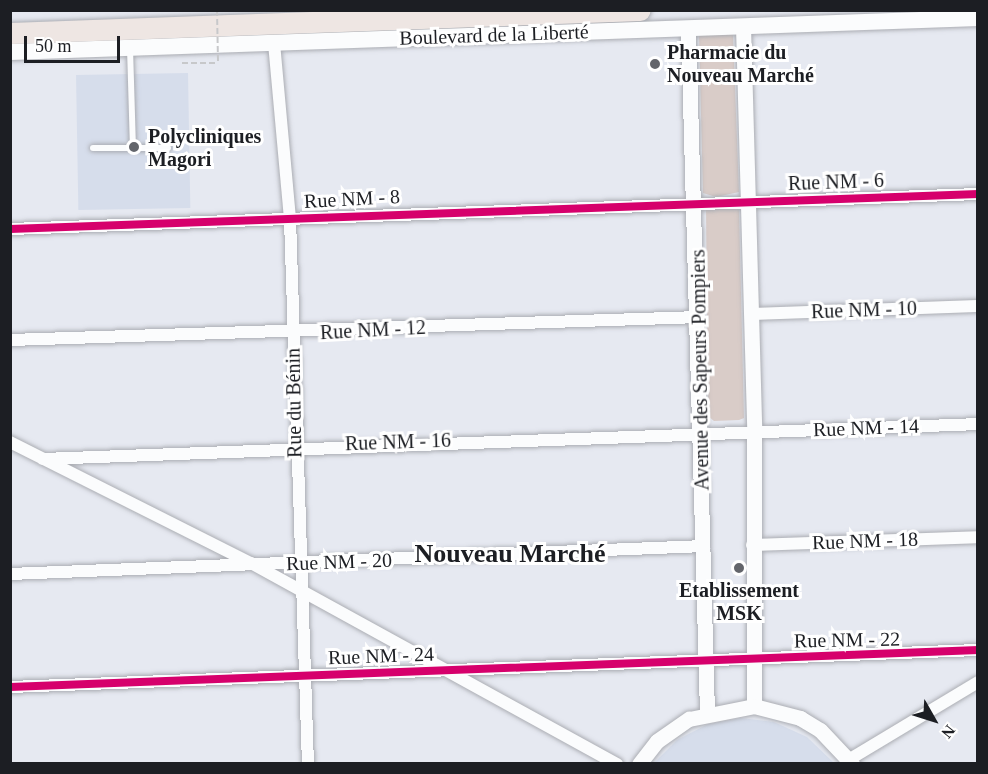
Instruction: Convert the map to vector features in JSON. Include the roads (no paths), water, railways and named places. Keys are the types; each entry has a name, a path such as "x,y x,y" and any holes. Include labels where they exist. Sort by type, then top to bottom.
{"highway":[{"path":"10,20 258,10"},
{"name":"Boulevard de la Liberté","path":"10,33 640,10"}],"main road":[{"name":"Boulevard de la Liberté","path":"10,52 978,18"}],"street":[{"path":"743,26 754,432 752,545 754,706"},
{"name":"Avenue des Sapeurs Pompiers","path":"688,28 696,204 707,712"},
{"name":"Rue du Bénin","path":"274,43 290,219 294,445 308,764"},
{"name":"Rue NM - 6","path":"696,204 978,194"},
{"name":"Rue NM - 8","path":"10,229 696,204"},
{"name":"Rue NM - 10","path":"751,314 978,306"},
{"name":"Rue NM - 12","path":"10,340 292,334 699,317"},
{"name":"Rue NM - 14","path":"754,432 978,424"},
{"name":"Rue NM - 16","path":"43,459 294,445 754,432"},
{"path":"10,442 251,563 617,764"},
{"name":"Rue NM - 18","path":"752,545 978,537"},
{"name":"Rue NM - 20","path":"10,574 251,563 300,565 704,546"},
{"name":"Rue NM - 22","path":"753,658 978,650"},
{"name":"Rue NM - 24","path":"10,687 753,658"},
{"path":"639,764 672,729 707,712 754,706 800,718 851,761 978,682"}],"lane":[{"path":"130,48 133,148"},
{"path":"93,148 168,148"}],"place":[{"name":"Pharmacie du Nouveau Marché","path":"655,64"},
{"name":"Polycliniques Magori","path":"134,147"},
{"name":"Etablissement MSK","path":"739,568"}],"district":[{"name":"Nouveau Marché","path":"510,554"}]}
